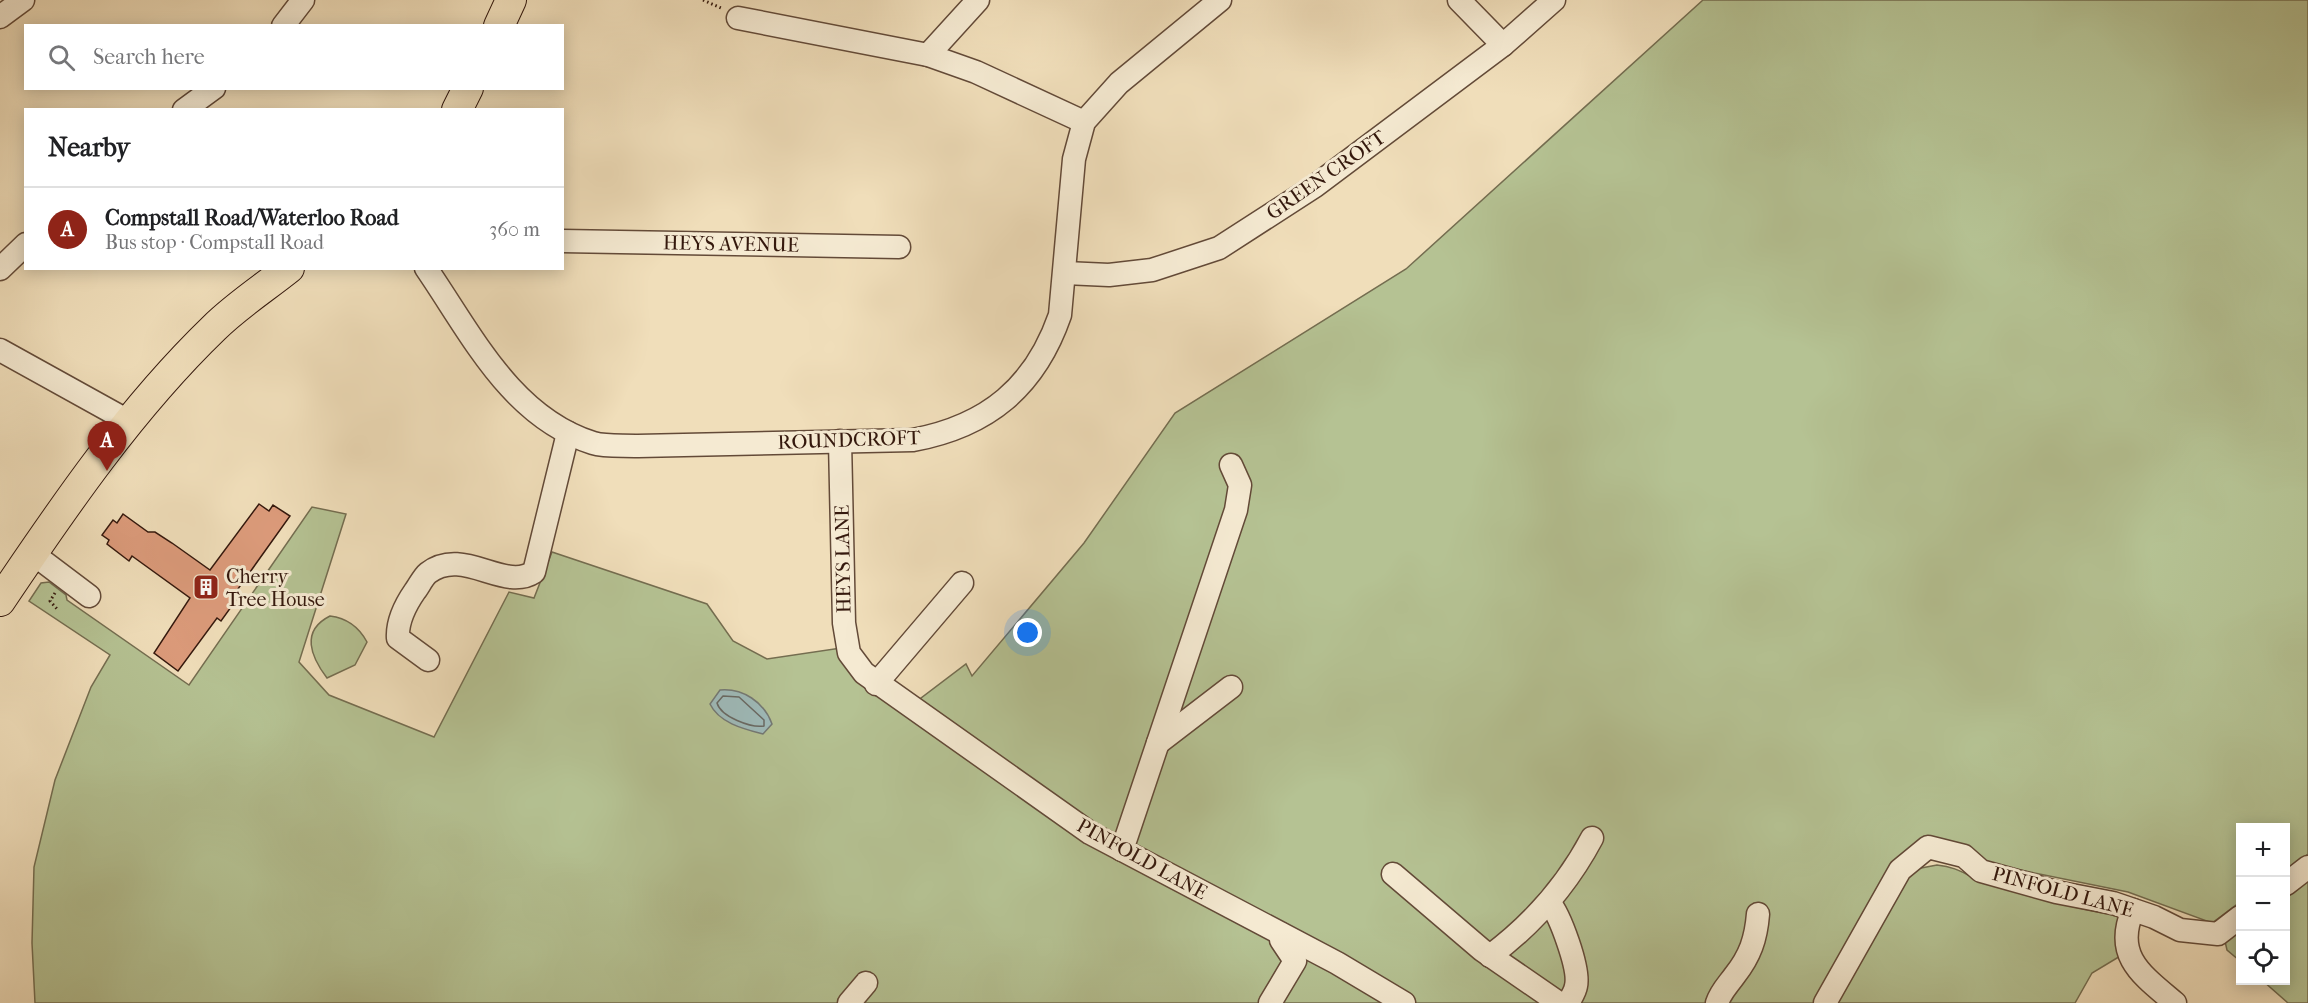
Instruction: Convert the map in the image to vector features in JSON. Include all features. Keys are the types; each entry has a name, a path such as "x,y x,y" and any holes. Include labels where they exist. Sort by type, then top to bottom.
{"main road":[{"path":"500,24 511,0"},
{"path":"458,108 467,90"},
{"path":"0,601 56,517 165,379 215,327 286,270"}],"street":[{"path":"0,17 23,0"},
{"path":"285,24 303,0"},
{"path":"928,56 978,0"},
{"name":"ROUNDCROFT","path":"427,270 503,381 524,405 548,423 595,444 638,446 914,440 965,425 997,407 1024,382 1046,351 1060,315 1074,159 1084,122 1119,82 1220,0"},
{"path":"1459,0 1503,45"},
{"name":"GREEN CROFT","path":"1065,273 1109,275 1152,270 1219,248 1315,186 1503,45 1554,0"},
{"path":"738,18 928,56 976,72 1084,122"},
{"path":"187,108 211,90"},
{"name":"HEYS AVENUE","path":"564,241 899,247"},
{"path":"0,269 24,246"},
{"path":"0,350 130,422"},
{"path":"428,660 398,638 401,618 412,595 428,573 448,563 520,578 534,572 568,433"},
{"name":"HEYS LANE","path":"840,441 844,623 849,653 870,678"},
{"path":"1122,850 1236,510 1240,485 1231,465"},
{"path":"32,553 89,596"},
{"path":"870,678 962,583"},
{"name":"PINFOLD LANE","path":"870,678 987,758 1090,833 1281,934 1404,1003"},
{"path":"1158,743 1231,687"},
{"path":"1490,956 1515,937 1549,902 1575,871 1592,838"},
{"name":"PINFOLD LANE","path":"1825,1003 1900,870 1929,847 1964,856 1981,871 2133,910 2180,930 2218,934 2236,921"},
{"path":"2290,881 2308,867"},
{"path":"1393,874 1490,956 1559,1003"},
{"path":"1549,902 1563,930 1577,979 1576,988 1568,1003"},
{"path":"2133,910 2125,928 2127,951 2148,981 2175,1003"},
{"path":"1717,1003 1722,990 1753,947 1758,914"},
{"path":"1270,1003 1295,962 1281,940 1281,934"},
{"path":"849,1003 866,983"}],"green space":[{"path":"1703,0 2308,0 2308,854 2290,867 2290,823 2236,823 2236,905 2212,923 2128,892 1986,863 1931,838 1817,1003 35,1003 32,943 34,867 55,780 91,687 110,655 29,601 41,583 49,582 66,595 67,600 189,685 312,507 346,514 299,662 329,695 434,737 509,592 534,598 552,552 707,604 733,641 767,659 841,648 913,704 966,664 972,676 1084,543 1175,413 1406,269"},
{"path":"330,616 352,624 367,642 355,665 327,678 316,662 311,645 315,629"},
{"path":"1937,865 1958,870 2020,893 2121,917 2122,955 2092,973 2075,1003 1835,1003 1902,884 1916,869"},
{"path":"2308,874 2308,1003 2288,1003 2268,985 2290,985 2290,887"},
{"path":"2236,927 2236,958 2227,950 2224,937"}],"water":[{"path":"720,690 737,691 752,698 764,709 772,724 763,734 726,721 714,711 710,704"}],"building":[{"name":"Cherry Tree House","path":"259,504 269,511 273,505 290,516 235,593 239,596 221,621 217,618 178,671 154,653 190,598 132,556 129,561 107,544 109,540 102,535 113,520 117,523 123,514 148,532 155,532 210,570"}],"place":[{"name":"Compstall Road/Waterloo Road","path":"107,471"},
{"name":"Cherry Tree House","path":"206,587"}]}
